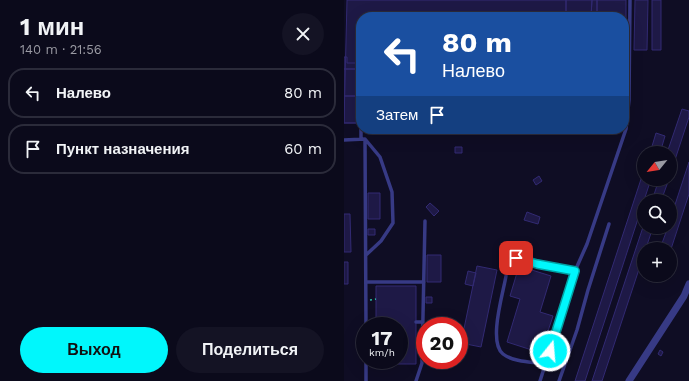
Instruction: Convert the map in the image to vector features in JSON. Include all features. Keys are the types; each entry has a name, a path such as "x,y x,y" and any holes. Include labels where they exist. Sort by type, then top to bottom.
{"street":[{"path":"629,381 680,302 689,284"}],"lane":[{"path":"629,100 630,0"},
{"path":"363,134 366,317"},
{"path":"540,381 575,271 591,231 624,134"},
{"path":"344,140 363,139 380,157 392,192 393,223 381,241 366,255"},
{"path":"423,317 425,221"},
{"path":"559,381 577,330 609,224"},
{"path":"516,258 537,264 575,271"},
{"path":"506,276 495,334 498,347 503,354 509,357 546,364"},
{"path":"366,282 424,282"},
{"path":"366,369 366,381"},
{"path":"416,381 420,369"}],"building":[{"path":"347,0 566,0 566,12 356,12 356,123 344,123"},
{"path":"566,0 592,0 591,12 566,12"},
{"path":"592,0 597,0 597,12 591,12"},
{"path":"597,0 626,0 626,12 597,12"},
{"path":"635,0 648,0 647,50 634,50"},
{"path":"652,0 661,0 661,50 652,50"},
{"path":"344,57 347,57 347,63 356,63 356,69 344,69"},
{"path":"344,69 356,69 356,96 344,96"},
{"path":"344,96 356,96 356,123 344,123"},
{"path":"682,109 689,111 689,117 677,154 677,146 669,146"},
{"path":"656,133 665,136 662,146 652,146"},
{"path":"455,147 462,147 462,153 455,153"},
{"path":"689,162 689,194 677,231 677,199"},
{"path":"539,176 542,181 536,185 533,180"},
{"path":"639,186 649,186 646,194 637,194 637,222 585,381 575,381"},
{"path":"657,186 666,186 664,194 654,194"},
{"path":"368,193 380,193 380,219 368,219"},
{"path":"430,203 439,211 434,216 426,207"},
{"path":"527,212 540,217 538,224 524,220"},
{"path":"344,214 350,214 351,252 344,252"},
{"path":"368,229 375,229 375,235 368,235"},
{"path":"641,234 651,234 648,242 638,242"},
{"path":"665,234 676,234 673,242 662,242"},
{"path":"510,243 517,246 513,259 506,256"},
{"path":"637,245 637,275 602,381 592,381"},
{"path":"427,255 441,255 441,282 427,282"},
{"path":"344,262 348,262 348,284 344,284"},
{"path":"477,266 497,270 481,347 468,344 468,317 466,317"},
{"path":"519,266 551,276 540,312 553,316 545,340 548,341 546,347 543,346 541,353 507,342 520,299 510,296"},
{"path":"468,271 476,273 473,286 465,284"},
{"path":"376,286 416,286 416,364 408,364 408,317 376,317"},
{"path":"426,297 432,297 432,303 426,303"},
{"path":"660,350 663,352 661,356 658,354"}],"route":[{"path":"516,258 537,264 575,271 550,351"}]}
